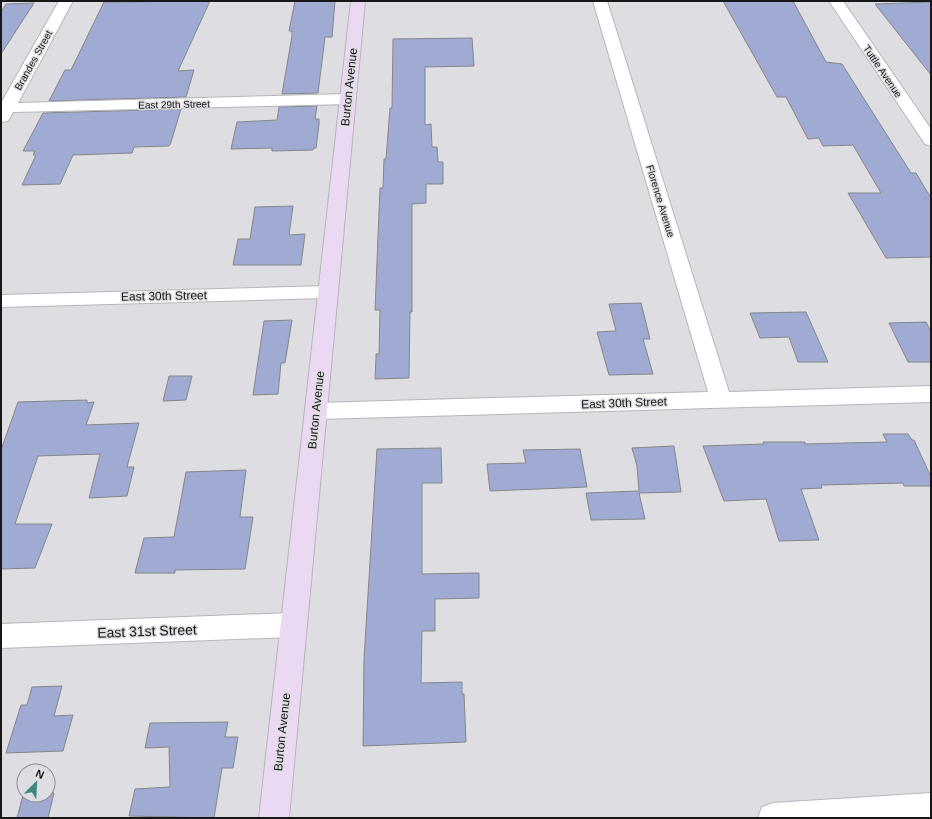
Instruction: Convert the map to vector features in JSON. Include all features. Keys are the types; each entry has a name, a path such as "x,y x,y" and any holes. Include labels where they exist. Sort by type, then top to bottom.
{"street":[{"name":"Brandes Street","path":"3,112 66,1"},
{"name":"Burton Avenue","path":"274,818 292,626 317,411 358,1"},
{"name":"Florence Avenue","path":"600,1 721,400"},
{"name":"Tuttle Avenue","path":"836,1 931,140"},
{"name":"East 29th Street","path":"3,112 348,99"},
{"name":"East 30th Street","path":"1,301 328,292"},
{"name":"East 30th Street","path":"317,411 931,394"},
{"name":"East 31st Street","path":"1,636 292,626"},
{"path":"774,818 931,808"}],"building":[{"path":"210,1 178,71 194,70 186,97 49,101 65,70 71,70 104,2"},
{"path":"295,1 335,1 332,37 325,37 318,93 282,94 292,36 292,31 289,31"},
{"path":"723,1 793,1 826,62 842,64 911,173 916,173 931,198 931,257 886,258 848,193 881,193 853,145 823,146 819,138 808,139 786,97 777,97"},
{"path":"931,2 931,75 875,4"},
{"path":"34,3 1,54 1,12 6,4"},
{"path":"472,38 474,66 425,67 425,125 431,124 432,147 437,147 438,162 443,162 443,184 426,184 426,203 412,204 412,312 410,312 409,378 375,379 376,354 379,354 380,310 375,310 380,188 383,188 384,159 386,159 390,108 392,108 393,39"},
{"path":"317,106 315,119 319,119 319,124 316,148 313,150 272,151 272,148 231,149 237,122 277,120 279,107"},
{"path":"181,109 170,145 168,146 134,147 132,153 73,155 60,184 22,185 36,155 33,155 35,151 23,151 43,113"},
{"path":"293,206 289,235 305,234 301,265 233,265 238,239 250,239 255,207"},
{"path":"641,303 650,339 643,339 653,374 609,375 597,332 616,331 609,304"},
{"path":"806,312 828,362 798,362 789,337 760,338 750,313"},
{"path":"292,320 285,363 281,363 278,394 253,395 264,321"},
{"path":"926,322 931,332 931,362 908,362 889,323"},
{"path":"169,376 192,376 186,400 163,401"},
{"path":"87,400 87,403 94,402 86,425 139,423 127,467 134,467 127,496 89,498 100,454 38,456 15,524 52,524 35,568 1,569 1,450 18,402"},
{"path":"883,434 908,434 912,440 914,440 931,477 931,486 904,486 903,483 821,485 822,488 801,489 819,540 779,541 766,499 724,501 703,446 764,444 763,442 805,442 805,444 887,442"},
{"path":"674,446 681,492 639,493 645,519 591,520 586,493 639,491 637,466 632,448"},
{"path":"441,448 442,483 422,483 422,574 479,573 479,598 435,599 435,631 422,631 421,683 462,682 466,742 363,746 364,659 377,449"},
{"path":"580,449 587,487 490,491 487,464 526,463 523,450"},
{"path":"246,470 240,517 253,517 245,569 175,570 175,573 135,573 144,538 174,537 186,472"},
{"path":"62,686 54,716 73,715 63,751 6,753 21,705 27,705 32,687"},
{"path":"228,722 225,737 238,737 233,768 222,768 214,818 129,816 135,789 170,787 169,747 145,748 150,723"},
{"path":"21,803 52,803 48,818 17,818"}]}
